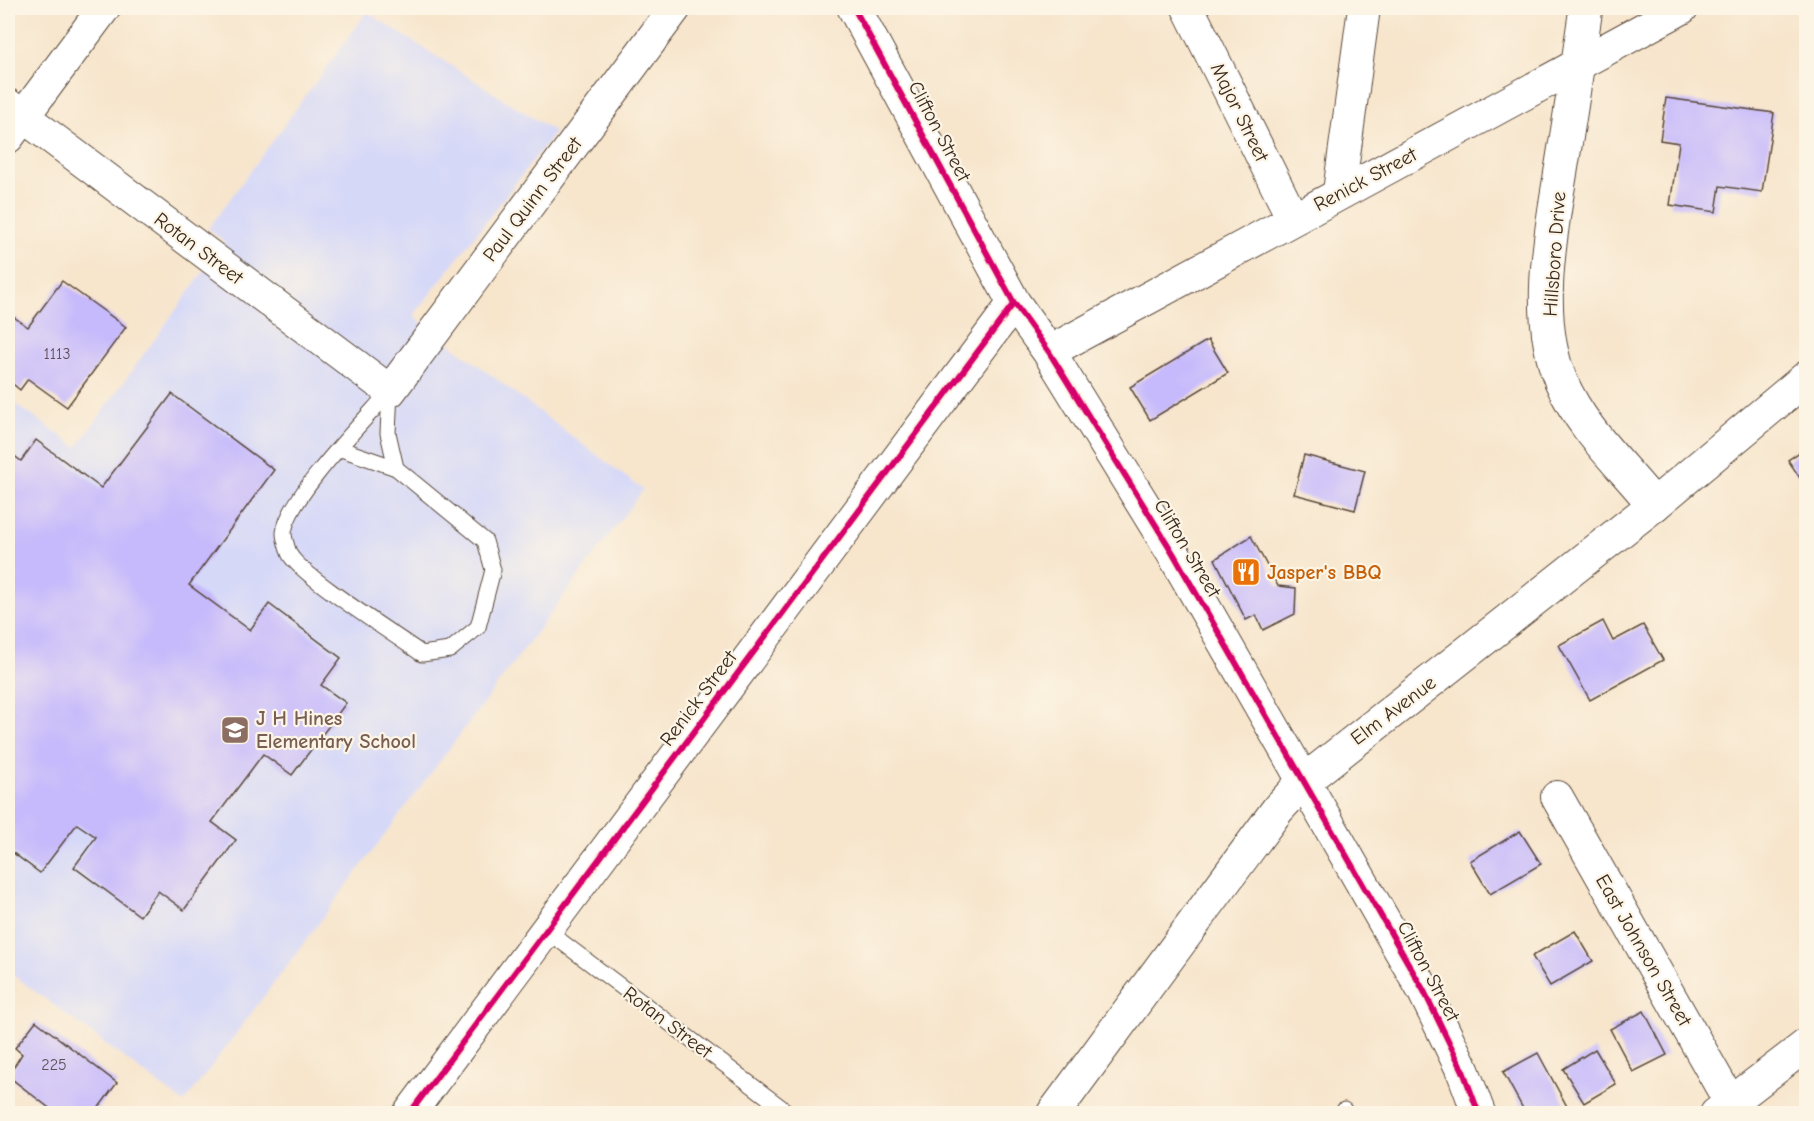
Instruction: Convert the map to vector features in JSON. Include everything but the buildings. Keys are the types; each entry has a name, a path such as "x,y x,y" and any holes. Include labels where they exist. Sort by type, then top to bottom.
{"street":[{"path":"13,119 104,8"},
{"name":"Paul Quinn Street","path":"390,391 675,8"},
{"name":"Clifton Street","path":"854,8 1014,303 1049,352 1173,553 1424,991 1463,1071 1479,1113"},
{"name":"Major Street","path":"1188,8 1292,218"},
{"path":"1339,192 1364,8"},
{"name":"Hillsboro Drive","path":"1586,8 1552,229 1547,305 1551,345 1560,380 1575,409 1598,442 1618,461 1654,505"},
{"name":"Renick Street","path":"1049,352 1339,192 1682,8"},
{"name":"Rotan Street","path":"13,119 390,391"},
{"name":"Renick Street","path":"409,1113 1014,303"},
{"name":"Elm Avenue","path":"1053,1113 1278,810 1304,781 1654,505 1806,378"},
{"name":"East Johnson Street","path":"1557,797 1723,1108"},
{"path":"1723,1108 1806,1045"}],"lane":[{"path":"340,448 396,468 485,541 493,570 478,627 450,650 422,654 312,575 291,556 284,534 296,501 340,448 390,391"},
{"path":"390,391 388,433 396,468"},
{"name":"Rotan Street","path":"546,930 790,1113"}],"shaded area":[{"name":"J H Hines Elementary School","path":"367,12 555,132 413,316 643,490 184,1103 8,971 8,399 77,447 225,242 208,229"}],"cycle path":[{"path":"854,8 1014,303 1049,352 1173,553 1424,991 1463,1071 1479,1114"},
{"path":"409,1114 1014,303"}],"place":[{"name":"Jasper's BBQ","path":"1246,572"},
{"name":"J H Hines Elementary School","path":"235,730"}]}
